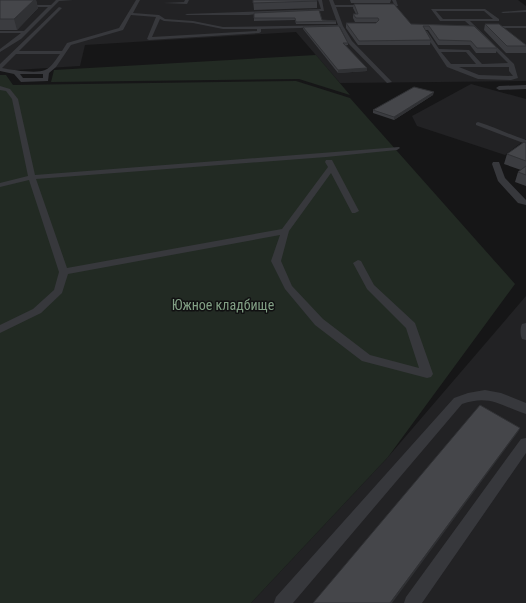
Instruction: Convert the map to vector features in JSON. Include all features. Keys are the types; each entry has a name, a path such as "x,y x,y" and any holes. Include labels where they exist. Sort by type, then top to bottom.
{"lane":[{"path":"0,51 19,38 58,0 71,0"},
{"path":"60,8 0,68 16,73 21,80 46,80 46,72 54,66 69,44 121,29 138,0"},
{"path":"165,3 186,3 187,0"},
{"path":"187,14 323,12 320,0"},
{"path":"331,0 341,26 350,42 389,82"},
{"path":"379,6 397,5 394,0"},
{"path":"0,6 52,6"},
{"path":"334,6 373,6"},
{"path":"432,10 485,10 498,20 466,20 442,20 432,10"},
{"path":"503,12 526,11"},
{"path":"130,14 158,16 164,20 193,22 223,28 348,25"},
{"path":"158,16 149,39 259,32 259,28"},
{"path":"425,32 449,66 478,77 516,77 512,71 512,65 476,28 466,20"},
{"path":"490,20 505,32"},
{"path":"255,22 319,22"},
{"path":"468,28 524,27 526,31"},
{"path":"0,32 25,32"},
{"path":"438,50 467,51 480,66"},
{"path":"14,53 64,52"},
{"path":"449,66 512,65"},
{"path":"499,88 526,86"},
{"path":"0,88 8,90 15,98 32,177 64,272 59,291 36,311 0,329"},
{"path":"478,124 526,142"},
{"path":"0,185 32,177 326,155 397,148"},
{"path":"326,155 355,211"},
{"path":"496,164 502,179 522,201 526,203"},
{"path":"332,166 285,231 276,261 288,287 319,322 366,358 427,374 411,326 370,287 358,263"},
{"path":"64,272 285,231"},
{"path":"526,327 526,336"},
{"path":"282,603 458,401 472,395 489,395 511,401 526,409"},
{"path":"412,603 526,444"}],"shaded area":[{"path":"0,0 518,0 526,6 526,81 340,83 296,32 85,45 80,66 0,71"},
{"path":"471,84 526,99 526,139 505,155 417,126 412,116"},
{"path":"526,296 526,603 251,603 388,457"}],"green space":[{"path":"316,55 350,95 299,79 51,82 54,70"},
{"name":"Южное кладбище","path":"0,75 6,75 13,85 296,81 350,98 515,284 388,457 251,603 0,603"}],"building":[{"path":"0,0 34,0 14,19 0,19"},
{"path":"253,0 317,0 317,1 253,3"},
{"path":"354,4 394,4 411,24 474,26 497,48 477,48 471,41 439,40 429,26 423,26 431,40 359,41 346,23 376,23 379,20 378,18 356,18 353,14 358,14"},
{"path":"319,10 322,20 336,21 296,22 295,18 254,18 254,13"},
{"path":"485,24 499,24 526,46 507,46"},
{"path":"339,26 348,43 343,43 367,68 338,70 303,27"},
{"path":"414,87 434,92 394,117 373,110"},
{"path":"524,142 526,143 526,161 507,154"},
{"path":"526,166 526,175 518,172"},
{"path":"480,405 520,428 390,603 313,603"}]}
